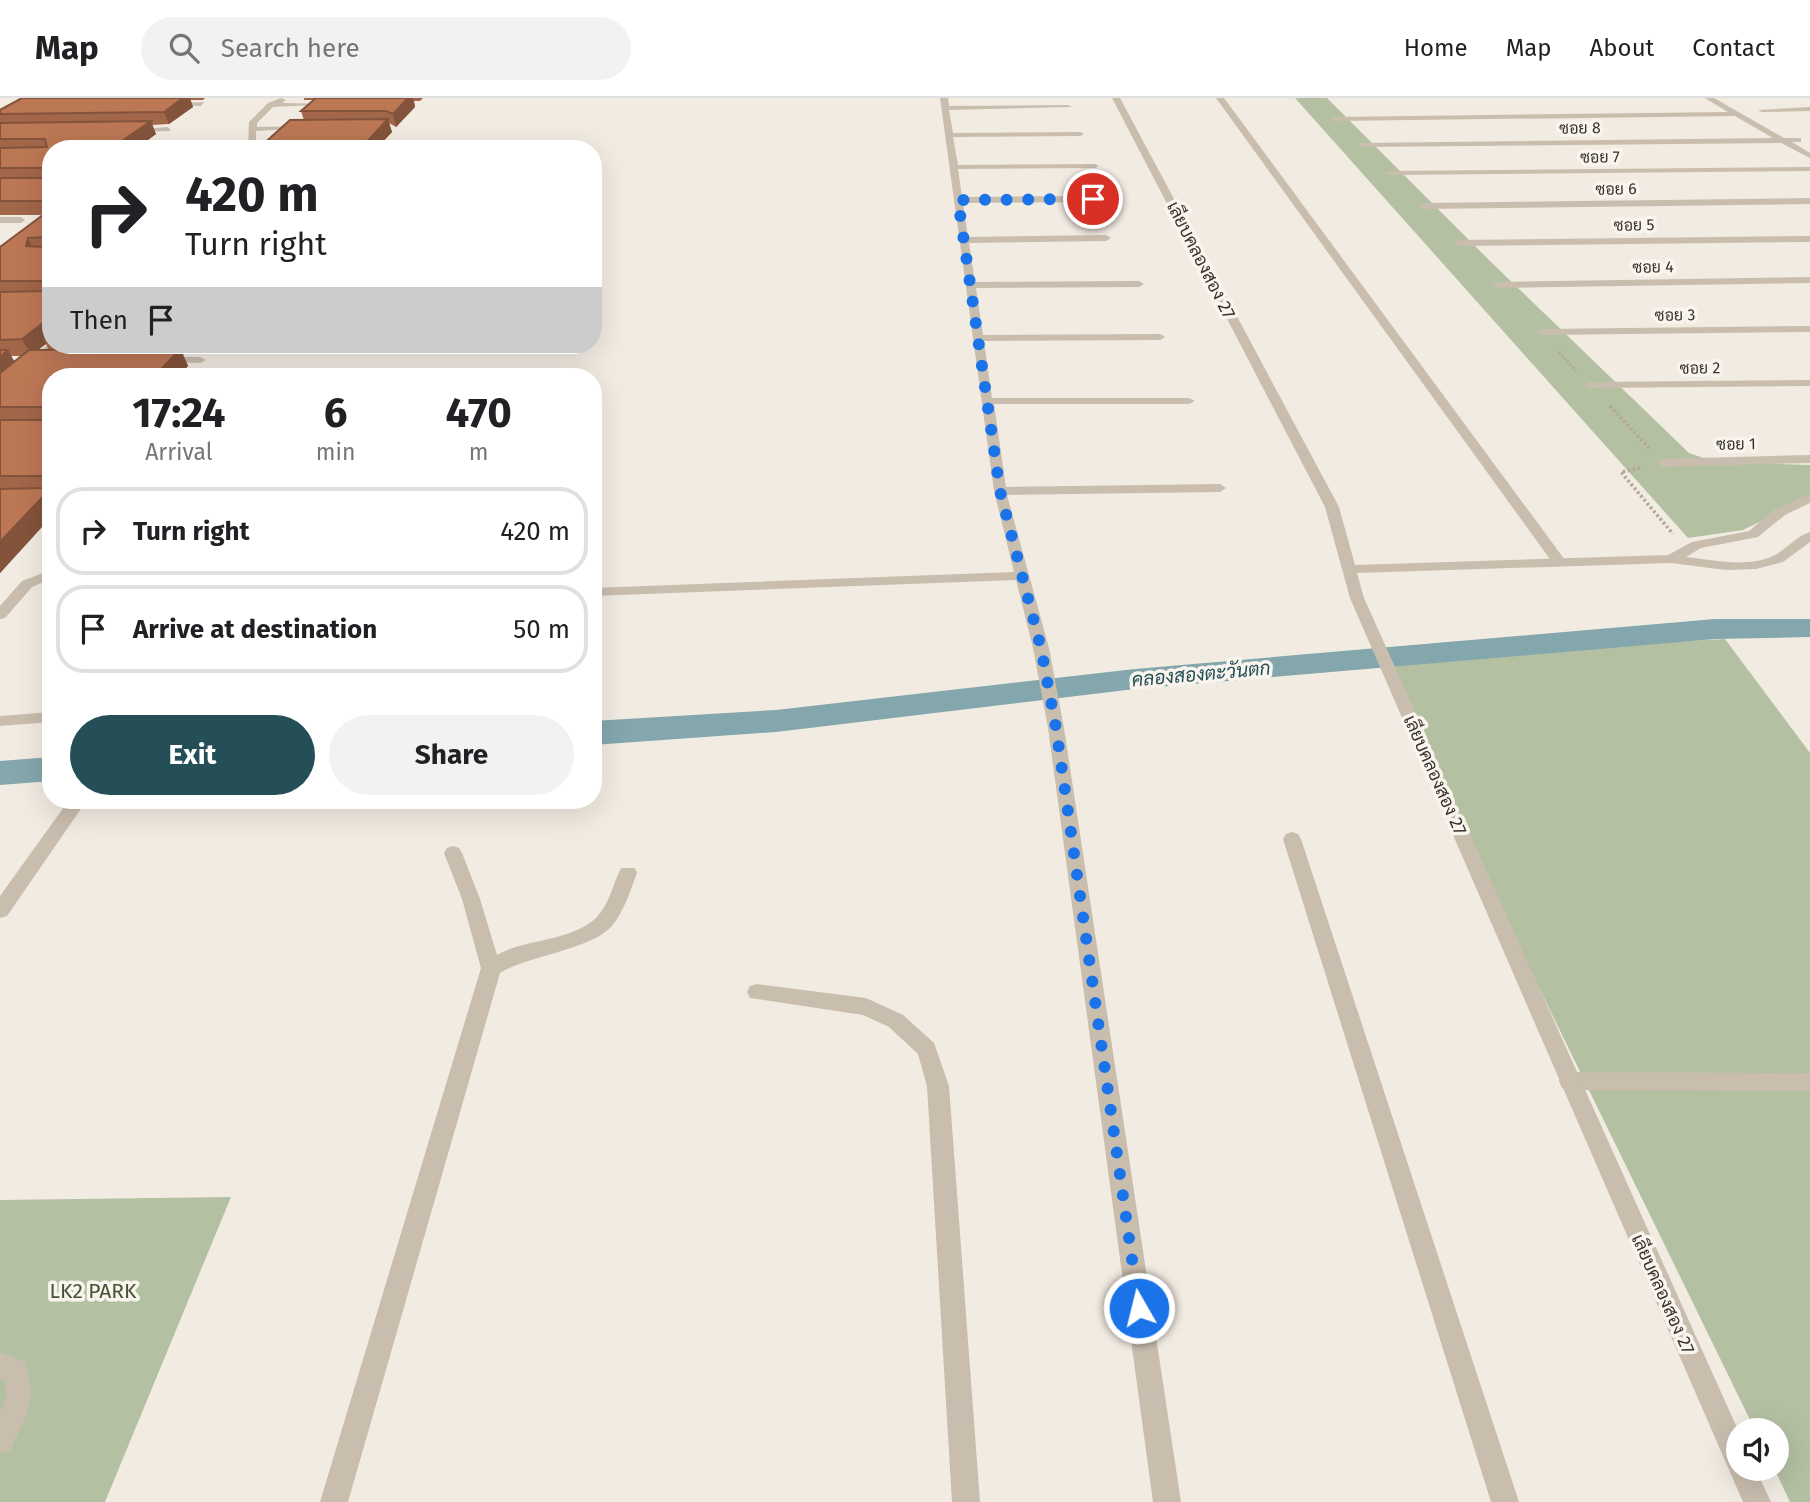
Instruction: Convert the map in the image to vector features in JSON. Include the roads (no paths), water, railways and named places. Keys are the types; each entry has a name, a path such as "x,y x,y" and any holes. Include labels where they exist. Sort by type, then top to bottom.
{"street":[{"path":"252,140 253,122 271,105 285,98"},
{"name":"เลียบคลองสอง 27","path":"1116,98 1332,507 1357,598 1726,1434"},
{"path":"1220,98 1560,564"},
{"path":"1709,98 1810,156"},
{"path":"1724,98 1810,146"},
{"path":"1068,107 945,103 1000,491 1041,648 1056,728 1167,1502"},
{"path":"161,105 201,104"},
{"path":"271,105 337,104"},
{"path":"1762,110 1810,109"},
{"path":"1334,119 1737,114"},
{"path":"252,129 321,128"},
{"path":"126,130 168,129"},
{"path":"950,135 1080,134"},
{"name":"ซอย 8","path":"1361,145 1798,140"},
{"path":"954,167 1095,166"},
{"name":"ซอย 7","path":"1389,173 1810,169"},
{"path":"958,200 1093,199"},
{"name":"ซอย 6","path":"1423,206 1810,201"},
{"path":"0,220 21,220"},
{"path":"964,240 1106,238"},
{"name":"ซอย 5","path":"1459,243 1810,239"},
{"name":"ซอย 4","path":"1497,285 1810,280"},
{"path":"971,285 1139,284"},
{"name":"ซอย 3","path":"1541,332 1810,329"},
{"path":"978,338 1160,337"},
{"path":"0,392 42,354"},
{"path":"12,361 49,360"},
{"path":"145,360 200,360"},
{"name":"ซอย 2","path":"1590,385 1810,383"},
{"path":"988,401 1189,401"},
{"name":"ซอย 1","path":"1663,463 1810,459"},
{"path":"1000,491 1220,488"},
{"path":"1671,559 1696,545 1753,534 1780,512 1810,498"},
{"path":"1349,569 1671,559 1726,566 1756,565 1778,559 1810,537"},
{"path":"602,592 1023,576"},
{"path":"0,615 27,584 42,578"},
{"path":"0,721 42,719"},
{"path":"0,911 71,809"},
{"path":"1292,839 1505,1502"},
{"path":"334,1502 491,968 471,899 453,853"},
{"path":"491,968 512,956 581,937 603,923 615,905 628,873"},
{"path":"757,992 866,1007 896,1021 927,1049 938,1086 966,1502"},
{"path":"1570,1081 1810,1082"},
{"path":"0,1365 15,1371 22,1385 17,1407 0,1441"},
{"path":"1747,1481 1757,1502"}],"waterway":[{"name":"คลองสองตะวันตก","path":"602,732 776,721 1135,679 1715,629 1810,628"},
{"name":"คลองสองตะวันตก","path":"0,773 42,770"}],"park label":[{"name":"LK2 PARK","path":"93,1291"}]}
